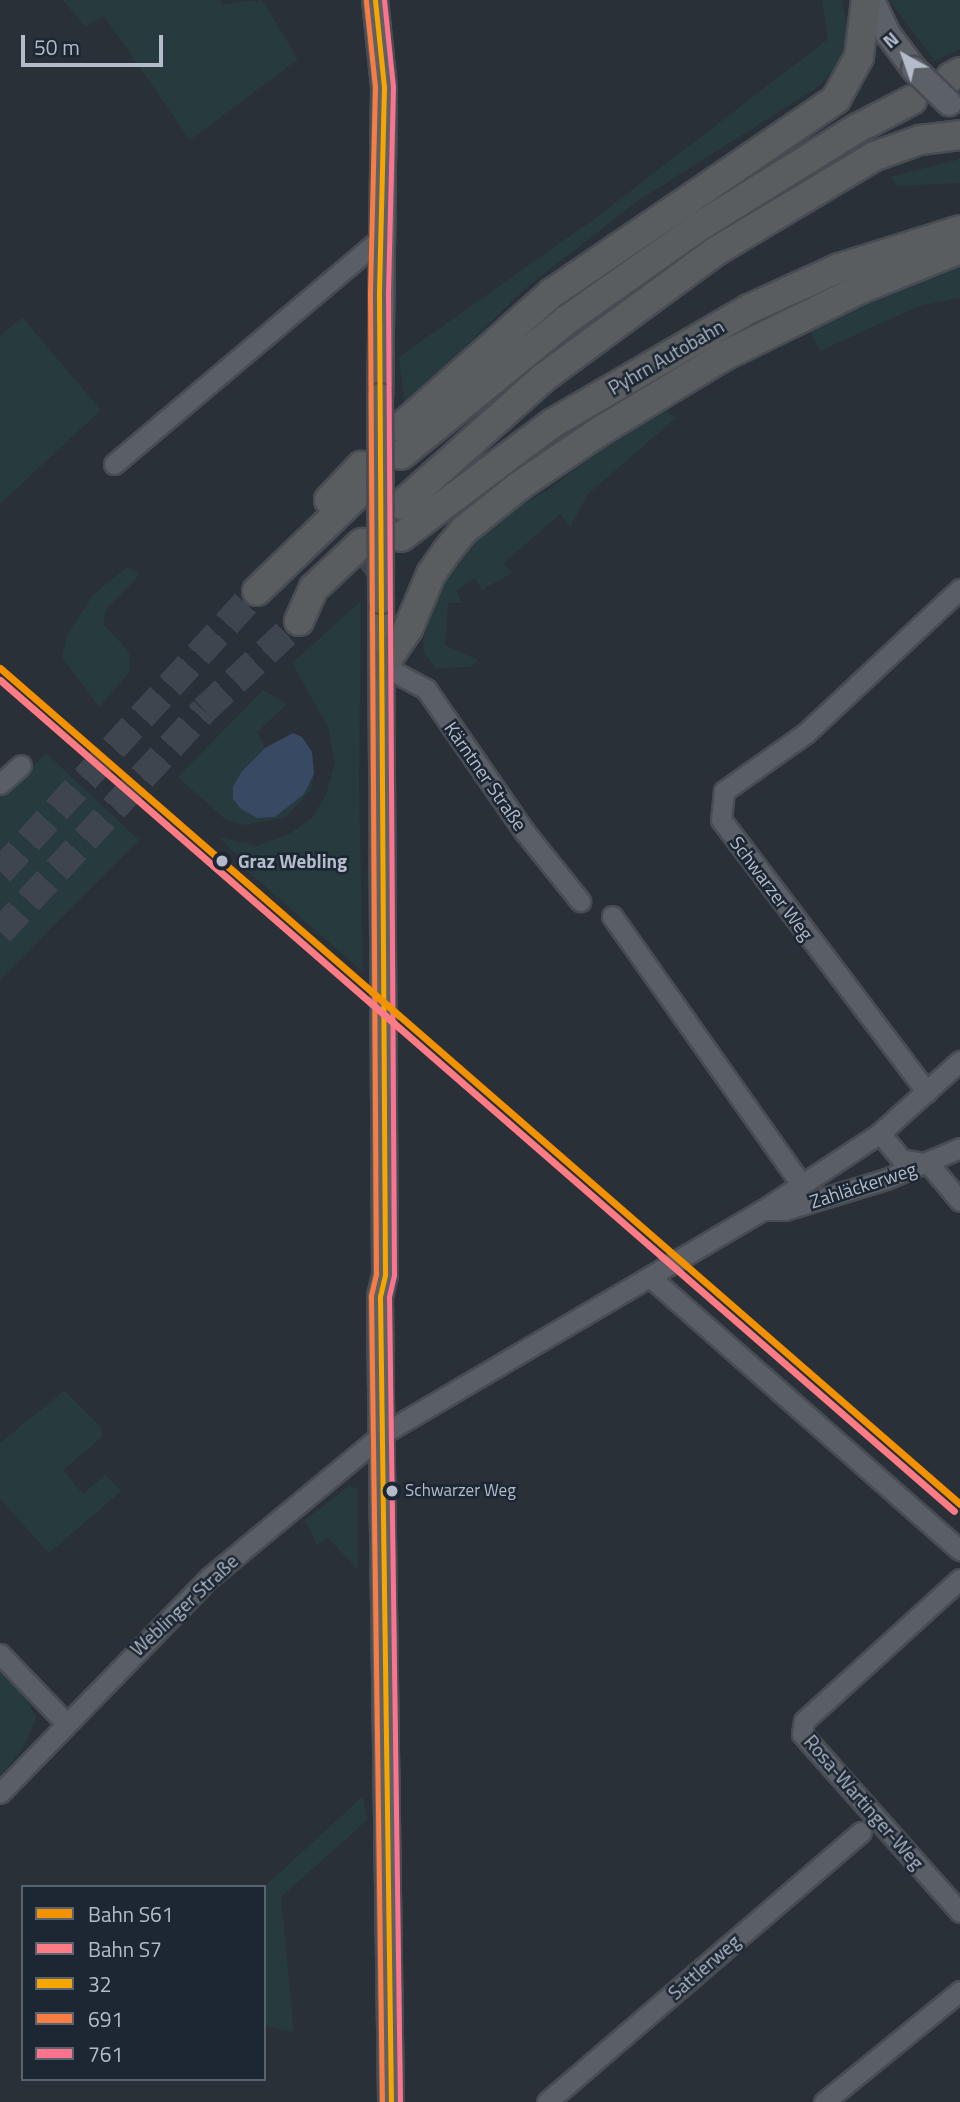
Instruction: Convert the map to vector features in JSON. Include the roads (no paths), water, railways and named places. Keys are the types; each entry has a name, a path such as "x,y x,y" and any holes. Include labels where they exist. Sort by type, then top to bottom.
{"highway":[{"path":"401,427 552,293 836,99 859,57 866,0"},
{"path":"401,455 568,319 700,226 856,129 912,100"},
{"path":"401,505 543,378 716,251 875,156 920,140 960,135"},
{"name":"Pyhrn Autobahn","path":"401,537 553,423 749,309 839,268 960,230"},
{"path":"383,666 408,629 431,574 447,551 464,530 519,486 600,431 723,358 858,290 960,249"},
{"path":"257,591 294,554 306,523 361,479"},
{"path":"297,624 314,588 362,556"}],"main road":[{"path":"375,0 381,53"},
{"path":"383,0 379,240 383,666 384,1433 391,2102"},
{"path":"872,0 888,34 914,69 955,91"}],"street":[{"path":"114,464 379,240"},
{"name":"Schwarzer Weg","path":"927,1092 720,820 724,792 806,733 960,589"},
{"name":"Kärntner Straße","path":"383,666 426,689 524,831 580,901"},
{"path":"0,784 21,765"},
{"path":"611,916 801,1184"},
{"path":"384,1433 763,1210 880,1133 960,1061"},
{"path":"880,1133 901,1159 929,1164 960,1201"},
{"name":"Zahläckerweg","path":"763,1210 785,1210 929,1164 960,1148"},
{"path":"650,1276 960,1550"},
{"name":"Weblinger Straße","path":"0,1793 210,1577 384,1433"},
{"name":"Rosa-Wartinger-Weg","path":"960,1579 804,1721 802,1734 960,1912"},
{"path":"0,1654 66,1723"},
{"name":"Sattlerweg","path":"547,2102 861,1832"},
{"path":"824,2102 960,1991"}],"water":[{"path":"293,733 302,737 312,752 314,774 304,794 275,817 257,818 240,808 233,799 233,787 242,771 265,748"}],"tunnel":[{"path":"361,569 397,540"},
{"path":"0,872 257,591"},
{"path":"0,932 204,710 294,626"}],"rail line":[{"name":"S61","path":"0,668 960,1504"},
{"name":"S7","path":"0,680 954,1511"}],"place":[{"name":"Graz Webling","path":"222,861"},
{"name":"Schwarzer Weg","path":"392,1491"}]}
